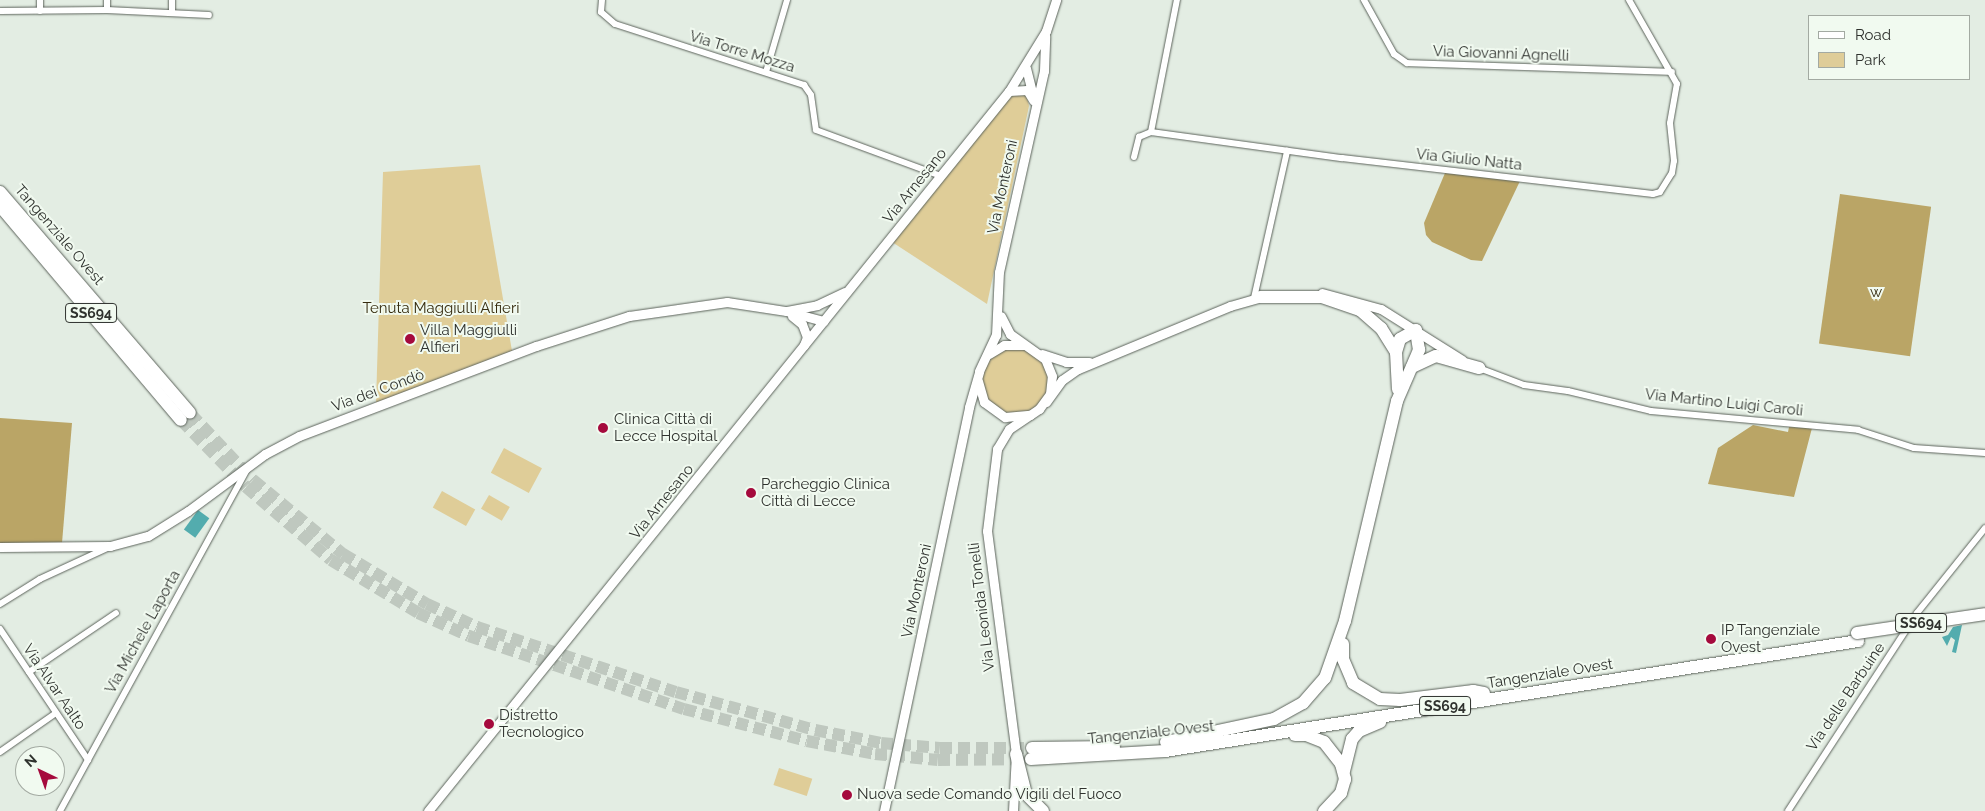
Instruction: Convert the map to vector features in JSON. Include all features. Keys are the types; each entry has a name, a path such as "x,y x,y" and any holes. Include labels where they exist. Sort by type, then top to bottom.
{"highway":[{"name":"Tangenziale Ovest","path":"0,192 186,416 0,206"},
{"path":"1257,298 1322,297 1348,304 1381,328 1396,352"},
{"path":"1166,742 1274,719 1293,710 1311,696 1325,678 1345,621 1397,402 1407,373 1419,350 1416,330 1400,339 1396,352 1397,402"},
{"path":"1407,373 1417,363 1436,356 1478,368"},
{"name":"Tangenziale Ovest","path":"1480,697 1166,742 1031,753 1123,755 1218,742 1480,697 1858,637 1985,614"},
{"path":"1324,811 1342,793 1344,772 1352,739 1369,725 1469,706 1480,697 1473,691 1400,700 1371,696 1353,682 1346,672 1342,648 1345,621"},
{"name":"Tangenziale Ovest","path":"1858,637 1985,622"},
{"path":"1218,742 1225,745 1306,735 1330,748 1344,772"},
{"path":"1016,754 1026,794 1043,811"}],"main road":[{"name":"Via Monteroni","path":"1009,91 1026,68 1046,31 1056,0"},
{"name":"Via Monteroni","path":"884,811 978,377 996,335 999,272 1034,103 1042,81 1046,31"},
{"name":"Via Monteroni","path":"1026,68 1034,103"},
{"path":"1026,68 1036,70 1042,81"},
{"path":"1009,91 1026,90 1034,103"},
{"name":"Via Arnesano","path":"428,811 1009,91"},
{"name":"Via dei Condò","path":"786,311 826,302 851,288"},
{"name":"Via Martino Luigi Caroli","path":"1046,402 1070,374 1104,358 1257,298 1290,292 1347,297 1381,309 1478,368"},
{"name":"Via dei Condò","path":"0,548 110,546 148,536 188,511 250,465 290,440 327,424 536,346 629,316 727,302 786,311 824,321"},
{"name":"Via Monteroni","path":"997,304 1007,331 1039,352"},
{"path":"786,311 802,324 807,337 803,348"},
{"path":"989,354 1004,345 1026,345"},
{"path":"978,377 980,394 997,414 1013,418 1030,415 1046,402 1052,376 1039,352"},
{"name":"Via Martino Luigi Caroli","path":"1039,352 1066,362 1104,358"},
{"name":"Via Leonida Tonelli","path":"1013,811 1016,754 989,563 988,512 997,449 1009,429 1030,415"}],"street":[{"path":"40,0 40,11"},
{"path":"107,0 107,10"},
{"path":"172,0 172,13"},
{"name":"Via Torre Mozza","path":"602,0 601,12 615,24 766,72 808,88 816,130 941,176"},
{"path":"766,72 787,0"},
{"path":"1134,157 1140,136 1151,132 1177,0"},
{"name":"Via Giovanni Agnelli","path":"1364,0 1394,54 1407,63 1672,72"},
{"path":"1629,0 1672,72"},
{"path":"0,11 107,10 209,15"},
{"name":"Via Giulio Natta","path":"1151,132 1287,151 1653,194 1664,188 1674,161 1670,124 1677,94 1672,72"},
{"path":"1257,298 1287,151"},
{"name":"Via Martino Luigi Caroli","path":"1478,368 1524,385 1568,391 1651,411 1858,430 1914,448 1985,453"},
{"name":"Via Michele Laporta","path":"60,811 250,465"},
{"name":"Via delle Barbuine","path":"1788,811 1917,613 1985,528"},
{"path":"0,604 40,579 110,546"},
{"path":"29,672 116,613"},
{"name":"Via Alvar Aalto","path":"0,629 88,760"},
{"path":"0,752 56,713"}],"green space":[{"path":"1026,93 1029,106 987,304 892,242 1011,94"},
{"name":"Tenuta Maggiulli Alfieri","path":"480,165 512,351 376,403 383,172"},
{"path":"1445,173 1520,181 1482,261 1471,260 1432,242 1426,235 1424,223"},
{"name":"w","path":"1840,194 1931,207 1910,356 1819,344"},
{"path":"1015,348 1028,351 1038,358 1045,368 1048,381 1045,394 1038,404 1028,411 1015,414 1002,411 992,404 985,394 982,381 985,368 992,358 1002,351"},
{"path":"0,418 72,423 62,543 0,544"},
{"path":"1753,425 1788,432 1789,427 1812,428 1794,497 1708,484 1718,448"},
{"path":"504,448 542,468 529,493 491,473"},
{"path":"442,491 475,509 466,526 433,508"},
{"path":"489,495 510,507 502,521 481,509"},
{"path":"779,768 812,779 807,796 773,785"}],"water":[{"path":"198,510 209,518 195,538 184,529"},
{"path":"1962,625 1956,653 1952,652 1955,640 1951,637 1947,646 1942,637 1948,635 1953,627"}],"tunnel":[{"path":"190,413 253,480 343,554 427,604 477,627 676,692 815,730 881,743 940,748 1032,748"},
{"path":"181,420 246,487 331,560 418,613 469,636 684,709 807,741 875,754 938,760 1028,759"}],"place":[{"name":"Villa Maggiulli Alfieri","path":"410,339"},
{"name":"Clinica Città di Lecce Hospital","path":"603,428"},
{"name":"Parcheggio Clinica Città di Lecce","path":"751,493"},
{"name":"IP Tangenziale Ovest","path":"1711,639"},
{"name":"Distretto Tecnologico","path":"489,724"},
{"name":"Nuova sede Comando Vigili del Fuoco","path":"847,795"}]}
